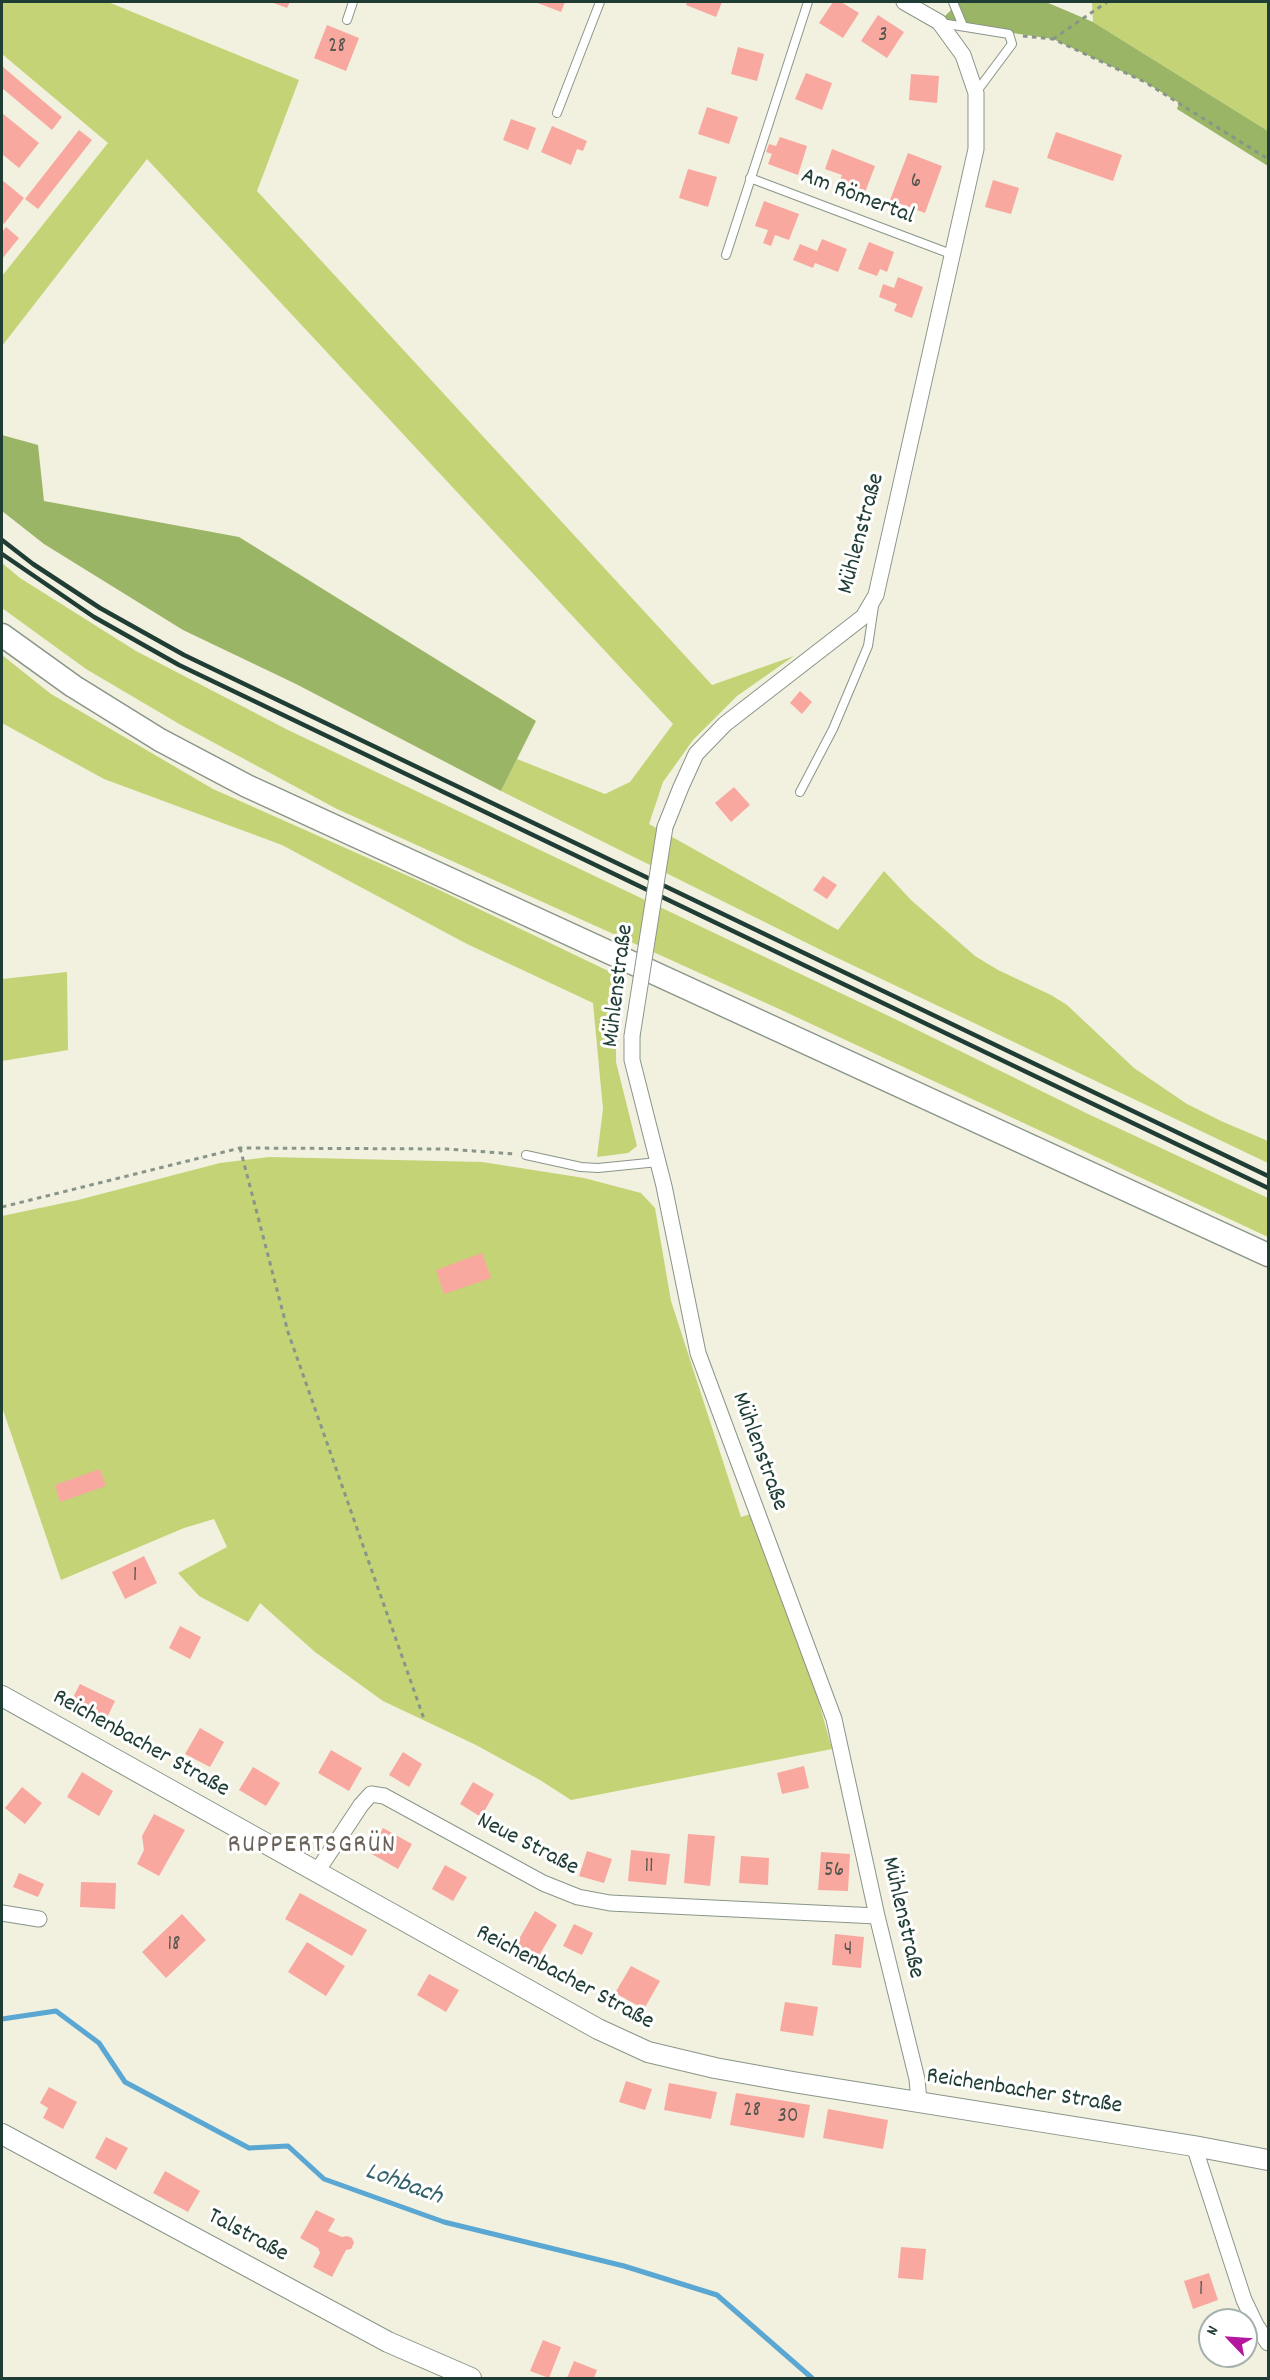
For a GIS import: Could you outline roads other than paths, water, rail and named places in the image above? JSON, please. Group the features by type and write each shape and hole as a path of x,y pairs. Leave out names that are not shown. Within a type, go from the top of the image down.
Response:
{"main road":[{"path":"2,635 73,686 160,740 247,786 1269,1255"}],"street":[{"name":"Mühlenstraße","path":"904,2 939,22 963,55 976,93 976,149 876,595 863,616 724,724 696,754 666,827 632,1036 632,1060 658,1162 698,1353 834,1719 877,1916 917,2079 919,2102"},
{"name":"Reichenbacher Straße","path":"2,1696 316,1873 587,2023 639,2049 665,2058 715,2068 1269,2160"},
{"name":"Neue Straße","path":"316,1873 361,1805 371,1794 384,1796 543,1883 578,1897 610,1903 877,1916"},
{"path":"2,1913 39,1919"},
{"name":"Talstraße","path":"2,2134 388,2342 471,2379"},
{"path":"1194,2146 1244,2300 1256,2325 1269,2343"}],"lane":[{"path":"346,20 353,2"},
{"path":"557,113 600,2"},
{"path":"726,255 808,2"},
{"path":"953,2 963,26"},
{"path":"939,22 1009,34 1012,44 988,73 976,93"},
{"name":"Am Römertal","path":"750,178 951,254"},
{"path":"800,792 832,729 868,646 876,595"},
{"path":"526,1155 590,1167 658,1162"}],"waterway":[{"name":"Lohbach","path":"2,2019 56,2011 99,2043 125,2082 249,2148 288,2146 324,2179 444,2222 624,2266 717,2295 812,2378"}],"railway":[{"path":"2,540 33,564 100,608 184,655 1268,1176"},
{"path":"2,554 94,617 179,665 1268,1188"}],"district":[{"name":"RUPPERTSGRÜN","path":"312,1847"}]}
